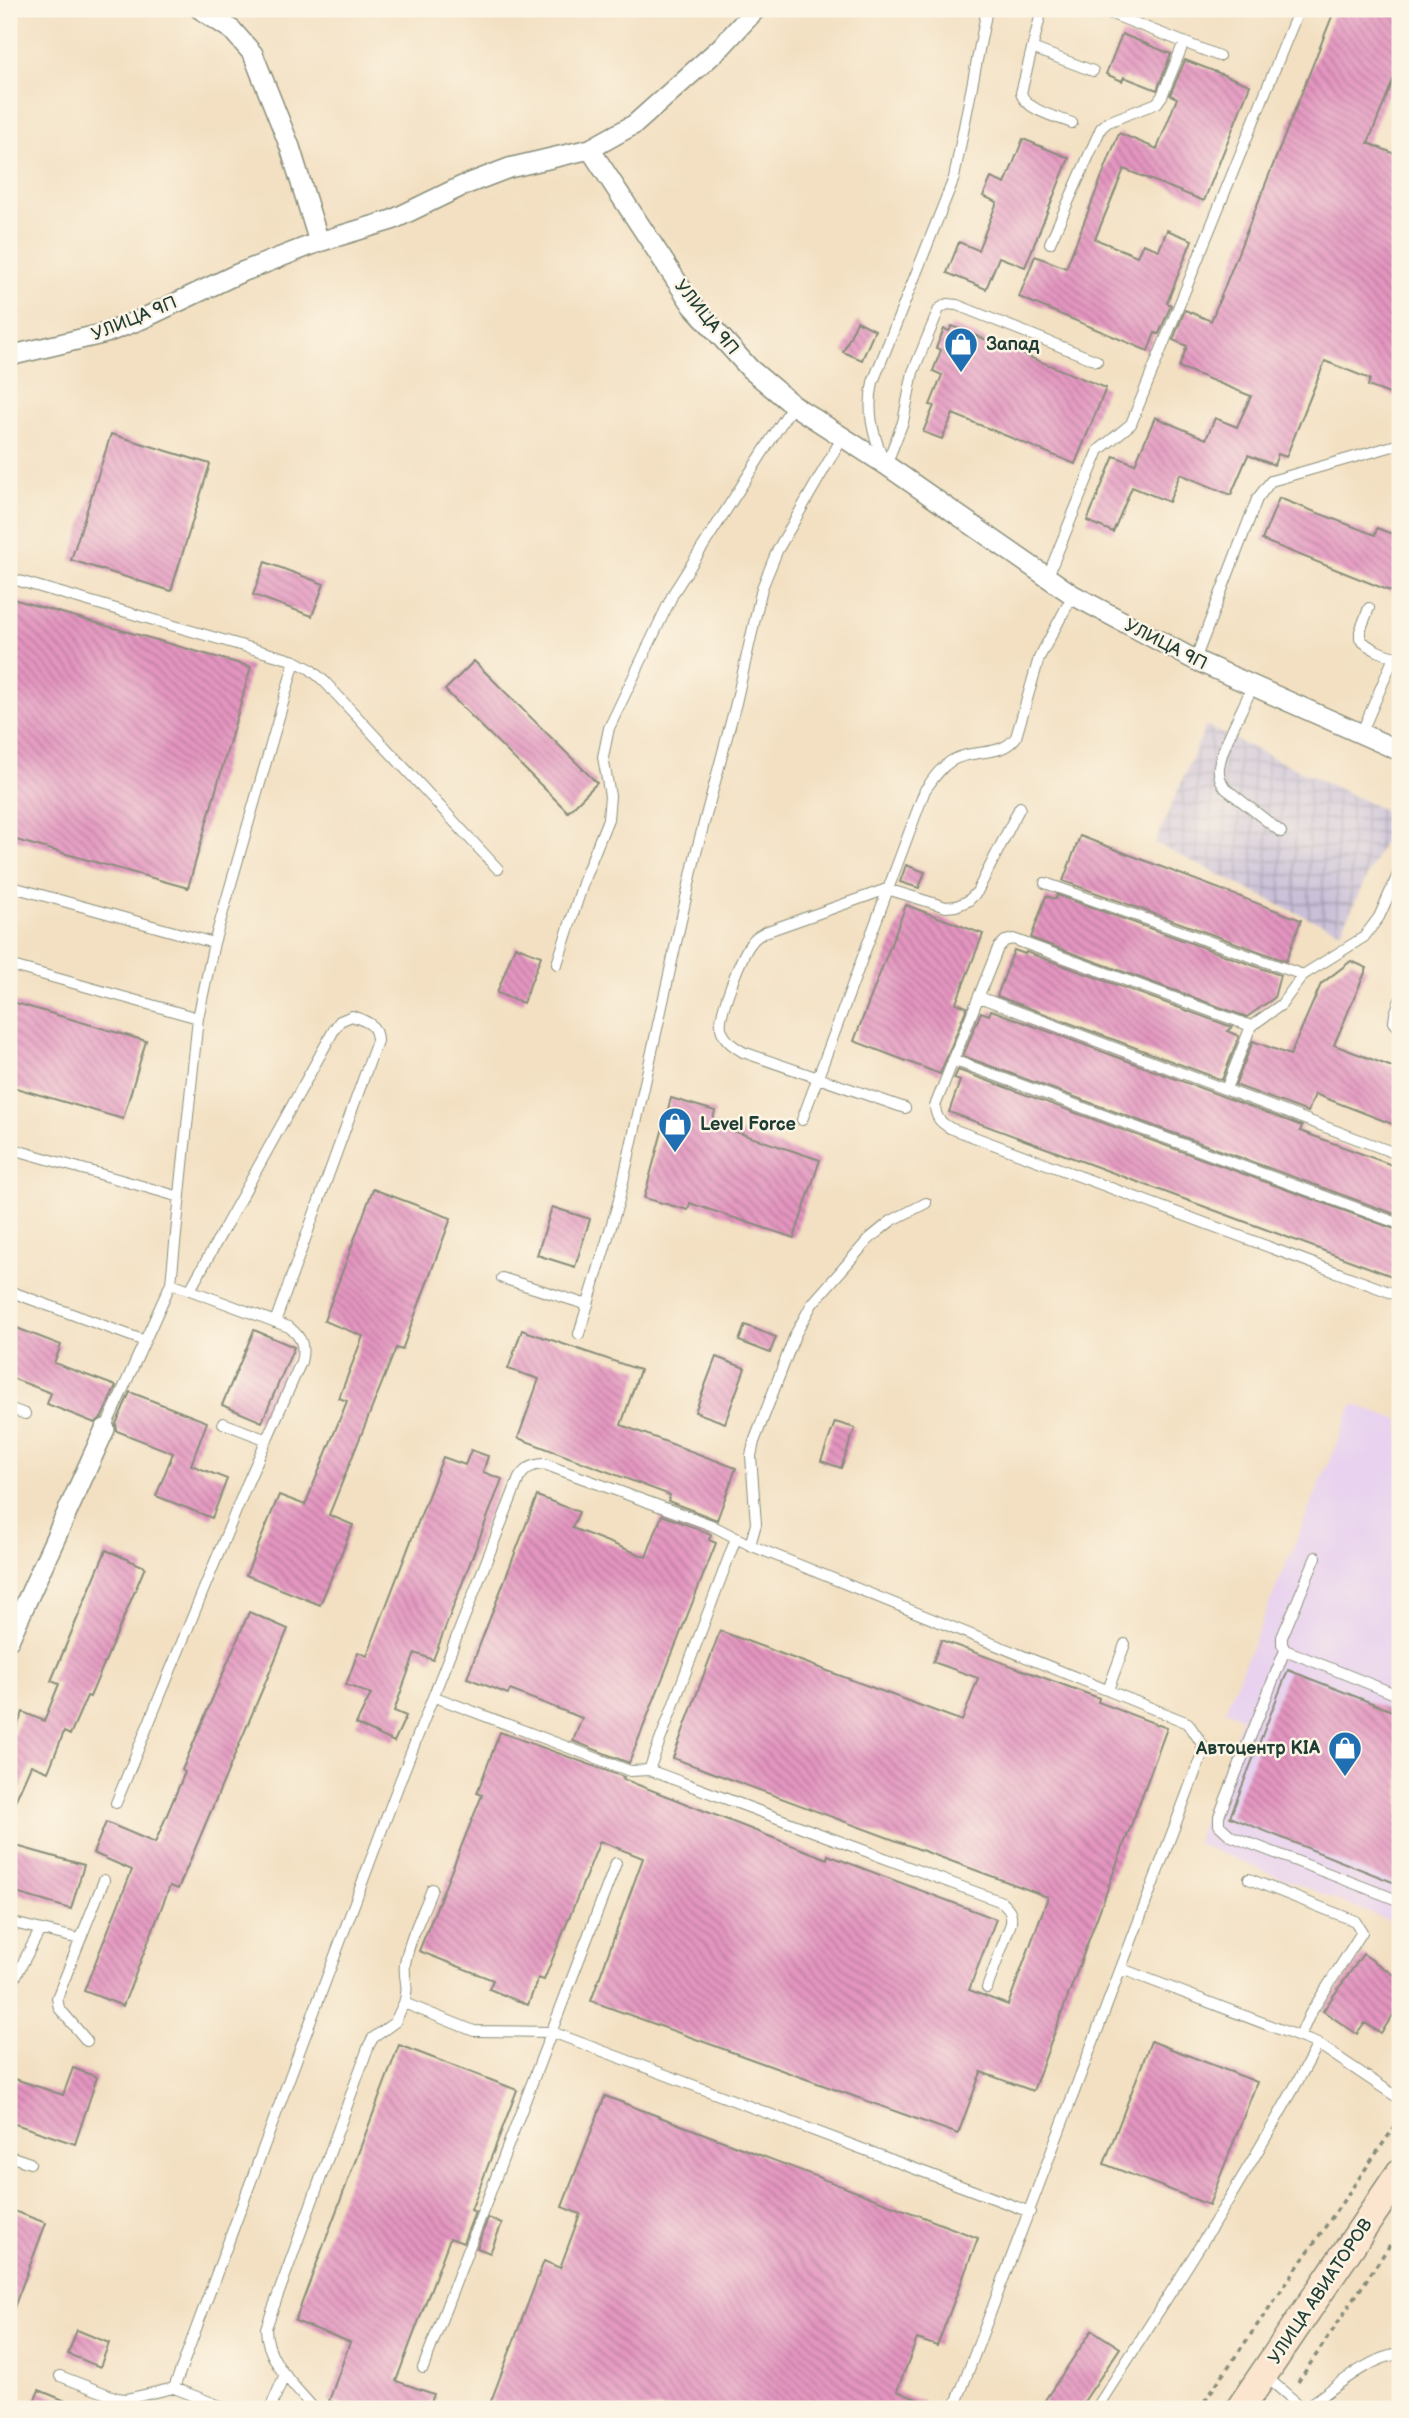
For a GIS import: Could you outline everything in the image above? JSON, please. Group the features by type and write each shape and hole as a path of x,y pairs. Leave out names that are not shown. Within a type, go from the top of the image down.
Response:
{"main road":[{"name":"УЛИЦА АВИАТОРОВ","path":"1240,2409 1400,2173"}],"street":[{"path":"203,9 232,30 253,54 290,147 319,242"},
{"path":"590,149 635,124 721,47 756,9"},
{"name":"УЛИЦА 9П","path":"9,356 106,333 237,274 319,242 392,220 462,186 509,168 590,149 693,306 750,369 793,405 886,465 1073,595 1195,660 1400,751"},
{"path":"9,1640 105,1429"}],"lane":[{"path":"886,465 874,438 869,400 873,382 954,178 987,9"},
{"path":"1042,9 1021,93 1029,105 1072,123"},
{"path":"1099,9 1219,56"},
{"path":"1047,578 1099,450 1131,424 1298,9"},
{"path":"1050,243 1101,128 1108,122 1157,103 1184,42"},
{"path":"1032,48 1093,71"},
{"path":"886,465 903,422 913,372 939,309 947,304 957,305 1097,361"},
{"path":"557,964 586,874 608,819 610,796 603,757 609,727 674,593 793,405"},
{"path":"579,1334 619,1200 695,853 736,704 762,588 783,540 842,438"},
{"path":"1195,660 1257,499 1264,488 1271,481 1400,444"},
{"path":"9,579 295,661 310,669 498,869"},
{"path":"802,1120 925,790 938,772 951,761 967,754 1000,751 1010,746 1016,737 1039,658 1073,595"},
{"path":"1361,734 1397,657 1366,645 1360,639 1360,631 1369,608"},
{"path":"105,1429 172,1283 198,1018 214,943 295,661"},
{"path":"1253,685 1223,754 1219,778 1225,788 1281,832"},
{"path":"905,1108 743,1052 724,1037 720,1025 741,959 753,939 765,932 887,889 946,907 968,901 977,892 1020,807"},
{"path":"1226,1089 1251,1026 1282,1005 1303,975 1364,937 1379,917 1400,870"},
{"path":"1045,883 1303,975"},
{"path":"9,886 214,943"},
{"path":"1251,1026 1013,939 1005,941 998,948 953,1060 935,1106 936,1115 940,1122 950,1128 1400,1296"},
{"path":"9,965 198,1018"},
{"path":"979,997 1400,1155"},
{"path":"1400,1000 1394,1022 1400,1029"},
{"path":"190,1290 335,1028 340,1021 352,1016 373,1026 377,1041 275,1322"},
{"path":"953,1060 1400,1224"},
{"path":"9,1148 180,1197"},
{"path":"750,1545 756,1524 751,1456 754,1442 795,1335 812,1304 869,1238 891,1221 926,1203"},
{"path":"502,1278 588,1305"},
{"path":"116,1803 305,1348 300,1336 289,1327 172,1283"},
{"path":"9,1291 145,1341"},
{"path":"9,1408 25,1414"},
{"path":"223,1423 267,1440"},
{"path":"174,2388 395,1794 519,1478 525,1469 544,1464 698,1520 750,1545 1188,1723 1202,1744 1202,1754 1122,1969 954,2409"},
{"path":"649,1770 736,1538"},
{"path":"1316,1557 1282,1637 1285,1650 1400,1696"},
{"path":"1108,1690 1125,1644"},
{"path":"1285,1650 1219,1816 1219,1825 1231,1836 1400,1901"},
{"path":"435,1697 630,1770 649,1770 1002,1902 1012,1914 1011,1923 987,1988"},
{"path":"423,2368 616,1863"},
{"path":"1250,1879 1355,1921 1362,1932 1310,2014 1300,2036"},
{"path":"87,2041 59,2008 57,1998 104,1880"},
{"path":"314,2409 271,2356 266,2343 266,2328 369,2045 373,2038 395,2022 404,2003 408,1986 405,1975 407,1956 432,1889"},
{"path":"9,1922 80,1939"},
{"path":"9,1989 40,1930"},
{"path":"1122,1969 1318,2044 1400,2098"},
{"path":"404,2003 474,2031 552,2032 1030,2212"},
{"path":"1096,2409 1217,2220 1318,2044"},
{"path":"9,2156 30,2163"},
{"path":"1264,2375 1304,2409 1366,2366 1382,2358 1400,2354"},
{"path":"270,2409 285,2374"},
{"path":"60,2376 117,2398 126,2399 174,2388 228,2409"}],"path":[{"path":"1199,2409 1400,2119"},
{"path":"1289,2395 1400,2230"}],"shaded area":[{"path":"1206,726 1396,816 1341,931 1288,909 1155,843"},
{"path":"1353,1404 1400,1420 1400,1925 1195,1843 1242,1718 1225,1710"}],"building":[{"path":"1335,9 1400,9 1400,81 1394,78 1368,143 1400,156 1400,398 1368,386 1370,379 1325,361 1286,457 1278,454 1274,465 1248,455 1231,495 1180,474 1169,502 1132,487 1113,532 1087,521 1114,456 1135,464 1155,417 1206,439 1215,418 1237,427 1251,396 1179,367 1187,346 1173,340 1185,310 1211,321"},
{"path":"1122,34 1171,54 1157,90 1124,77 1122,81 1106,74"},
{"path":"1185,60 1250,85 1204,201 1124,169 1095,239 1137,256 1143,244 1159,250 1167,230 1192,240 1167,303 1171,305 1159,334 1155,333 1148,351 1019,297 1035,256 1066,268 1119,133 1157,149 1177,98 1170,95"},
{"path":"1023,139 1069,158 1025,267 999,257 986,289 947,273 959,242 978,250 997,202 983,196 991,178 1005,184"},
{"path":"857,321 875,330 862,360 843,352"},
{"path":"952,326 1106,388 1075,464 953,414 942,439 923,432 934,406 930,405 942,375 933,371 941,350 936,348 944,329 949,331"},
{"path":"111,434 210,464 171,591 71,560"},
{"path":"1279,498 1375,535 1377,528 1400,537 1400,595 1262,540"},
{"path":"265,562 324,584 312,616 253,595"},
{"path":"9,598 251,667 188,888 9,838"},
{"path":"474,661 597,783 568,812 445,690"},
{"path":"1080,836 1301,920 1286,961 1063,881"},
{"path":"906,865 925,872 919,888 900,882"},
{"path":"1057,895 1280,975 1274,998 1247,1017 1031,938 1046,896 1056,899"},
{"path":"906,905 983,934 956,1003 967,1007 940,1074 854,1041"},
{"path":"515,946 541,956 523,1003 497,993"},
{"path":"1014,950 1025,954 1026,952 1232,1027 1227,1031 1239,1036 1222,1080 997,996"},
{"path":"1351,961 1367,968 1334,1045 1400,1070 1400,1127 1315,1094 1308,1112 1235,1085 1253,1041 1290,1055 1321,984"},
{"path":"9,1001 146,1041 123,1119 9,1086"},
{"path":"991,1010 1302,1126 1300,1131 1400,1168 1400,1216 963,1056 981,1012 989,1015"},
{"path":"958,1070 1400,1231 1400,1279 949,1112 960,1081 954,1079"},
{"path":"671,1098 715,1111 712,1124 820,1160 794,1238 690,1203 688,1210 644,1198"},
{"path":"373,1189 451,1218 402,1350 396,1348 329,1515 353,1525 320,1605 246,1575 279,1495 305,1505 347,1401 339,1398 363,1336 324,1321"},
{"path":"552,1207 590,1219 575,1267 537,1255"},
{"path":"9,1325 61,1345 54,1363 116,1386 102,1417 95,1423 47,1404 51,1393 9,1377"},
{"path":"745,1325 776,1337 770,1353 739,1341"},
{"path":"254,1330 294,1347 262,1422 222,1405"},
{"path":"522,1330 640,1370 621,1425 736,1468 717,1520 668,1501 670,1495 518,1438 539,1379 508,1369"},
{"path":"716,1357 745,1368 725,1423 695,1412"},
{"path":"130,1392 207,1422 191,1465 227,1479 212,1518 156,1496 173,1453 117,1431 116,1424"},
{"path":"835,1422 855,1428 841,1468 821,1461"},
{"path":"471,1450 488,1456 483,1472 502,1479 433,1660 415,1653 394,1711 406,1716 394,1742 356,1724 371,1694 346,1685 358,1652 367,1656 443,1457 465,1465"},
{"path":"537,1496 579,1512 572,1528 646,1557 662,1515 711,1534 709,1540 716,1543 629,1763 573,1741 582,1718 510,1690 508,1694 467,1678"},
{"path":"106,1550 145,1567 90,1697 87,1696 70,1735 64,1732 48,1772 31,1765 9,1815 9,1745 23,1712 44,1721 59,1684 51,1681"},
{"path":"249,1612 288,1629 178,1889 170,1886 123,2006 84,1991 132,1870 93,1853 106,1822 155,1843 185,1772 182,1770"},
{"path":"720,1631 962,1721 978,1678 933,1662 941,1640 1099,1698 1098,1702 1167,1728 1033,2091 981,2072 958,2134 591,2001 643,1858 600,1841 544,1980 538,1978 528,2005 489,1989 493,1980 419,1951 482,1795 477,1793 500,1732 624,1777 623,1779 827,1859 828,1855 996,1919 969,1990 1008,2005 1048,1897 673,1758"},
{"path":"1288,1670 1400,1714 1400,1885 1230,1817"},
{"path":"9,1844 84,1865 71,1909 9,1891"},
{"path":"1363,1954 1400,1979 1400,2005 1381,2033 1365,2023 1357,2034 1323,2011"},
{"path":"1151,2041 1257,2082 1209,2205 1104,2164"},
{"path":"399,2045 517,2090 471,2210 475,2212 463,2243 450,2238 396,2381 434,2394 428,2409 351,2409 329,2401 350,2342 295,2321"},
{"path":"73,2068 97,2077 75,2144 9,2122 9,2077 63,2095"},
{"path":"605,2096 978,2238 937,2346 917,2339 897,2391 941,2409 488,2409 544,2261 560,2268 580,2214 562,2207"},
{"path":"9,2209 46,2223 10,2318 9,2317"},
{"path":"488,2218 502,2223 490,2253 477,2248"},
{"path":"77,2330 109,2343 100,2367 68,2354"},
{"path":"1092,2330 1120,2348 1079,2409 1039,2409"},
{"path":"39,2390 85,2409 31,2409"}],"place":[{"name":"Запад","path":"961,374"},
{"name":"Level Force","path":"675,1154"},
{"name":"Автоцентр KIA","path":"1345,1778"}]}
